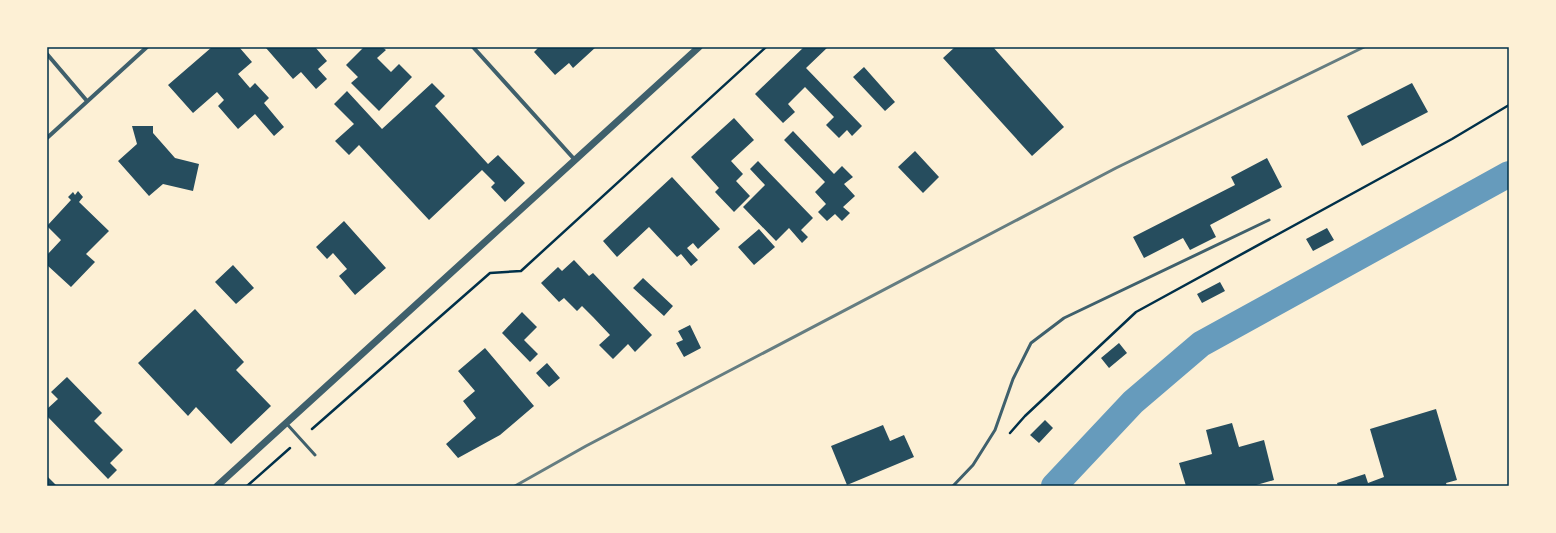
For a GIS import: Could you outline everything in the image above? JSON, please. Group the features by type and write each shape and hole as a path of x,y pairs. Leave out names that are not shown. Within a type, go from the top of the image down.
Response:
{"street":[{"path":"47,138 147,47"},
{"path":"473,47 575,160"},
{"path":"217,486 699,47"},
{"path":"47,54 87,101"}],"lane":[{"path":"953,486 973,465 995,430 1013,379 1031,343 1064,318 1269,220"},
{"path":"286,423 315,455"}],"path":[{"path":"247,486 490,273 521,271 766,47"},
{"path":"1010,433 1025,416 1136,312 1452,139 1509,105"}],"building":[{"path":"212,47 239,47 252,62 238,74 250,88 255,83 269,98 264,103 284,127 274,136 255,114 238,129 218,106 224,100 217,92 193,113 168,85"},
{"path":"315,47 327,61 318,69 327,79 316,89 301,72 293,79 266,48"},
{"path":"364,47 382,47 386,50 377,58 391,72 399,64 412,77 379,111 351,83 358,77 346,65"},
{"path":"539,47 596,47 573,68 569,63 555,75 534,52"},
{"path":"804,47 828,47 806,68 862,126 852,136 847,130 839,138 826,125 834,117 805,87 788,104 795,112 783,123 755,94"},
{"path":"955,47 993,47 1064,127 1032,156 943,58"},
{"path":"864,67 895,102 885,111 853,77"},
{"path":"432,83 445,96 435,106 488,164 498,155 525,183 505,202 491,187 495,183 482,170 429,220 359,145 349,155 335,141 354,124 334,104 347,91 382,129"},
{"path":"1412,83 1428,112 1362,146 1347,116"},
{"path":"734,118 754,140 731,161 743,174 736,181 750,196 734,212 715,192 719,188 691,157"},
{"path":"132,126 153,126 153,133 175,158 199,164 193,191 163,184 149,196 118,161 137,144"},
{"path":"793,131 834,174 842,166 853,177 844,184 855,196 843,207 850,213 842,221 835,214 827,221 818,212 826,204 815,192 825,182 784,140"},
{"path":"915,151 939,177 923,193 898,167"},
{"path":"1267,158 1282,187 1210,225 1216,237 1190,250 1183,238 1144,258 1133,237 1235,185 1231,177"},
{"path":"758,161 813,218 801,230 808,237 802,243 789,228 776,241 743,207 765,185 750,169"},
{"path":"672,177 720,229 698,249 693,243 687,248 698,260 691,266 681,254 677,257 649,227 617,257 603,241"},
{"path":"78,191 83,197 79,202 109,231 86,254 95,262 71,287 47,265 47,255 61,240 47,226 71,200 68,197 73,192 75,195"},
{"path":"344,221 386,268 355,295 339,276 347,269 333,253 327,259 316,247"},
{"path":"1327,228 1334,240 1313,251 1306,239"},
{"path":"759,229 775,247 754,265 738,247"},
{"path":"574,260 589,276 593,273 652,335 635,352 628,344 613,359 599,345 610,335 593,317 582,306 577,311 564,298 559,302 541,283 558,267 562,271"},
{"path":"233,265 254,288 236,304 215,282"},
{"path":"643,278 673,306 664,316 633,288"},
{"path":"1220,282 1225,291 1202,303 1197,294"},
{"path":"195,309 244,362 236,370 271,406 231,444 196,407 188,416 138,363"},
{"path":"522,312 537,327 524,340 538,354 530,362 502,333"},
{"path":"690,325 701,348 684,357 676,343 683,340 678,331"},
{"path":"1119,343 1127,353 1109,368 1101,358"},
{"path":"485,348 534,406 500,435 458,458 446,444 476,418 463,401 475,391 458,371"},
{"path":"547,363 560,378 549,387 536,373"},
{"path":"67,377 102,413 94,421 123,450 110,463 117,470 108,479 47,416 47,409 58,399 51,392"},
{"path":"1436,409 1457,480 1446,483 1447,486 1338,486 1337,483 1365,474 1368,483 1384,477 1370,429"},
{"path":"1045,420 1053,428 1039,443 1030,435"},
{"path":"1232,423 1239,447 1264,440 1274,480 1253,486 1186,486 1179,463 1212,454 1206,430"},
{"path":"883,425 890,441 904,435 914,457 847,485 831,446"},
{"path":"47,476 57,486 47,486"}],"waterway":[{"path":"1054,486 1133,402 1201,344 1509,174"}],"railway":[{"path":"515,486 586,446 1116,168 1364,47"}]}
